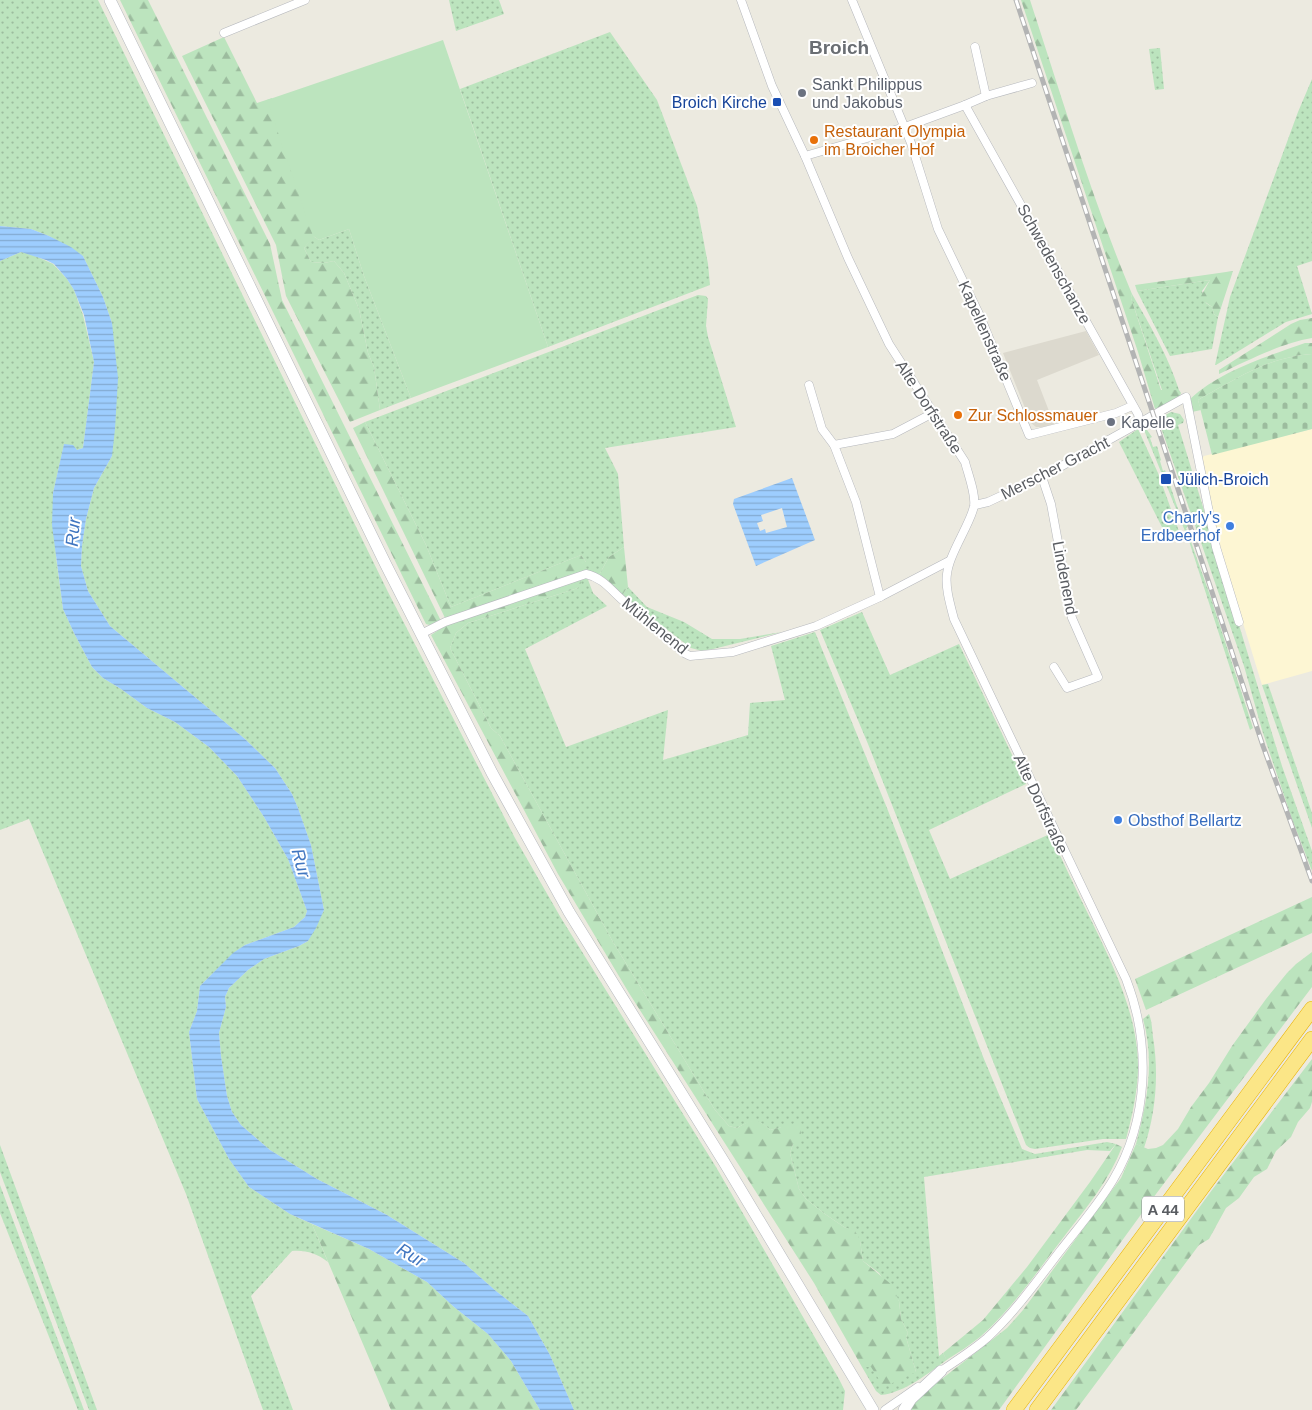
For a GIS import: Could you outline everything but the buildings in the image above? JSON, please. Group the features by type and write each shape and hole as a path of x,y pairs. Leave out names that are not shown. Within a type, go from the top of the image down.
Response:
{"highway":[{"name":"A 44","path":"1014,1410 1312,1009"},
{"name":"A 44","path":"1037,1410 1312,1038"}],"main road":[{"path":"110,0 421,634 492,773 569,912 724,1162 873,1410"},
{"path":"904,1410 911,1399 941,1371"}],"street":[{"path":"224,33 305,0"},
{"name":"Alte Dorfstraße","path":"741,0 772,86 805,156 848,258 889,344 965,462 975,505 949,561 946,576 946,585 954,619 1126,979 1140,1026 1143,1063 1139,1111 1124,1159 1113,1180 1032,1288 1001,1324 985,1339 885,1410"},
{"path":"852,0 905,127"},
{"path":"975,47 986,96"},
{"path":"805,156 905,127 986,96 1032,82"},
{"name":"Schwedenschanze","path":"965,105 1138,414 1140,424"},
{"name":"Kapellenstraße","path":"905,127 938,229 980,316 1029,435 1116,413 1132,406"},
{"path":"809,385 822,429 834,445 856,502 880,597"},
{"name":"Merscher Gracht","path":"975,505 988,502 1042,477 1186,397 1216,547 1238,622"},
{"path":"834,445 894,434 933,413"},
{"name":"Lindenend","path":"1042,477 1051,504 1072,618 1098,677 1067,688 1054,667"},
{"name":"Mühlenend","path":"421,634 445,622 586,574 604,582 624,602 684,653 690,656 734,652 816,626 880,597 949,561"}],"shaded area":[{"path":"1086,331 1099,355 1037,380 1054,424 1036,427 1031,423 1003,353"},
{"path":"1312,429 1312,671 1262,685 1221,551 1202,458"}],"green space":[{"path":"0,0 98,0 388,592 515,838 561,918 716,1167 839,1379 845,1391 843,1410 574,1410 550,1355 528,1316 464,1263 387,1215 317,1179 270,1150 241,1125 232,1112 227,1096 219,1033 226,1007 225,997 229,988 248,970 264,959 308,941 324,910 311,845 292,794 275,768 245,739 110,626 88,591 81,566 86,519 94,488 112,456 112,323 103,297 83,256 49,236 31,229 0,226"},
{"path":"120,0 148,0 270,244 282,300 441,621 433,626 426,624 423,618"},
{"path":"449,0 499,0 504,14 456,31"},
{"path":"1021,0 1030,0 1091,185 1132,294 1131,298 1161,390 1179,390 1181,393 1179,398 1155,409 1138,352"},
{"path":"610,32 657,100 697,206 710,285 548,347 460,89"},
{"path":"224,37 257,103 272,98 316,234 304,248 311,262 324,263 334,261 344,273 359,309 368,353 374,367 380,410 350,422 286,296 276,245 182,56"},
{"path":"443,40 548,347 411,398 364,276 349,229 319,240 313,236 267,100"},
{"path":"1160,48 1164,89 1155,90 1149,49"},
{"path":"1312,79 1312,261 1297,266 1312,314 1286,322 1215,365 1230,297"},
{"path":"349,229 364,276 411,398 380,410 374,367 368,353 359,309 344,273 334,261 324,263 311,262 304,248 313,236 319,240"},
{"path":"21,252 31,254 53,264 67,279 74,290 83,315 94,362 83,448 77,450 64,445 53,493 56,557 63,609 92,667 103,678 147,708 175,722 209,747 237,776 264,817 288,859 307,911 305,917 294,927 245,945 200,986 197,1011 189,1032 197,1099 229,1159 249,1187 290,1214 312,1224 328,1262 311,1253 292,1251 251,1296 293,1410 263,1410 186,1194 29,819 0,830 0,261"},
{"path":"1233,271 1218,317 1214,314 1212,307 1200,298 1210,280 1137,291 1135,285"},
{"path":"1210,280 1202,291 1206,303 1212,307 1214,314 1218,317 1212,349 1170,356 1137,291"},
{"path":"1132,294 1164,353 1179,390 1162,390 1131,298"},
{"path":"698,295 706,296 708,299 706,326 708,337 736,427 605,448 618,474 624,547 609,557 599,575 586,571 586,562 581,555 451,607 426,545 365,422"},
{"path":"1312,318 1312,338 1277,348 1219,374 1219,370 1291,324"},
{"path":"1305,343 1312,343 1312,354 1281,360 1253,370 1198,400 1201,410 1192,412 1190,399 1216,380 1244,365"},
{"path":"1312,354 1312,429 1212,455 1198,400 1267,364 1296,356"},
{"path":"1171,412 1180,414 1184,420 1183,423 1178,425 1282,766 1312,851 1312,871 1292,819 1262,730 1244,666 1158,419"},
{"path":"365,422 426,545 451,607 581,555 586,562 586,571 446,620 353,428"},
{"path":"1145,427 1152,437 1150,438 1153,447 1157,446 1163,471 1165,470 1183,524 1187,523 1188,526 1186,528 1253,728 1250,730 1189,541 1144,430"},
{"path":"1138,429 1158,473 1181,537 1169,541 1119,442"},
{"path":"624,547 628,587 622,595 606,579 599,575 609,557"},
{"path":"587,577 593,593 607,606 525,649 566,747 668,710 663,760 748,735 750,703 785,700 771,646 815,632 887,808 984,1059 1022,1149 1035,1154 1107,1142 1116,1144 1110,1151 1087,1150 924,1177 939,1356 943,1353 946,1359 948,1359 899,1390 881,1395 876,1391 862,1367 871,1366 916,1372 906,1337 908,1333 901,1319 899,1301 879,1273 863,1261 860,1241 855,1232 825,1214 806,1199 799,1189 790,1153 793,1144 782,1127 770,1130 758,1122 746,1123 737,1128 729,1126 715,1110 613,942 500,736 491,728 450,648 456,633 468,623 578,588 580,579"},
{"path":"580,579 581,583 578,588 468,623 456,633 450,648 491,728 500,736 613,942 715,1110 729,1126 737,1128 751,1121 758,1121 770,1130 796,1123 801,1126 801,1138 793,1144 790,1153 799,1189 806,1199 825,1214 844,1227 855,1231 860,1240 863,1261 892,1285 899,1301 901,1319 908,1333 906,1337 916,1372 884,1387 871,1367 862,1367 814,1283 629,993 558,874 431,635 448,624"},
{"path":"628,587 647,607 684,622 712,639 740,639 782,632 702,651 691,648 622,595"},
{"path":"862,612 890,675 959,644 1026,784 929,830 950,879 1050,834 1109,959 1130,1013 1137,1051 1138,1071 1134,1105 1126,1139 1103,1139 1035,1149 1026,1145 868,744 820,630"},
{"path":"1268,684 1312,813 1312,828 1262,685"},
{"path":"1312,897 1312,933 1146,1010 1135,979"},
{"path":"1312,952 1312,987 1153,1198 999,1410 909,1410 920,1396 1007,1328 1023,1310 1121,1178 1136,1144 1148,1149 1156,1148 1163,1145 1178,1129 1232,1046 1266,999 1287,973"},
{"path":"1149,1014 1155,1051 1156,1079 1154,1107 1144,1148 1136,1144 1148,1082 1149,1050 1143,1019"},
{"path":"1312,1059 1312,1102 1310,1108 1298,1122 1291,1137 1276,1151 1267,1169 1254,1177 1239,1198 1226,1208 1209,1239 1199,1245 1076,1410 1051,1410 1212,1190"},
{"path":"1116,1144 1122,1147 1105,1181 1025,1288 1004,1314 980,1337 946,1359 943,1353 983,1320 1027,1267"},
{"path":"0,1145 97,1410 89,1410 0,1172"},
{"path":"0,1185 84,1410 78,1410 0,1213"},
{"path":"312,1224 369,1249 427,1282 454,1307 488,1334 511,1361 540,1410 391,1410"}],"water":[{"name":"Rur","path":"0,226 31,229 71,247 83,256 103,297 112,323 118,378 115,429 112,456 94,488 86,519 81,566 88,591 110,626 245,739 275,768 292,794 311,845 324,910 316,928 308,941 264,959 248,970 229,988 225,997 226,1007 219,1033 227,1096 232,1112 241,1125 270,1150 317,1179 387,1215 464,1263 528,1316 550,1355 574,1410 540,1410 511,1361 488,1334 454,1307 427,1282 369,1249 290,1214 249,1187 229,1159 197,1099 189,1032 197,1011 200,986 233,953 245,945 294,927 305,917 307,911 288,859 264,817 237,776 209,747 175,722 147,708 103,678 92,667 63,609 52,525 53,493 64,444 73,445 77,450 83,448 94,362 84,315 74,290 67,279 54,264 21,252 0,261"},
{"path":"792,478 815,540 756,566 733,504 734,499","holes":["782,508 787,527 766,533 765,529 760,531 757,523 763,521 761,515"]}],"railway":[{"path":"1016,0 1263,746 1312,881"}],"place":[{"name":"Sankt Philippus und Jakobus","path":"802,93"},
{"name":"Broich Kirche","path":"777,102"},
{"name":"Restaurant Olympia im Broicher Hof","path":"814,140"},
{"name":"Zur Schlossmauer","path":"958,415"},
{"name":"Kapelle","path":"1111,422"},
{"name":"Jülich-Broich","path":"1166,479"},
{"name":"Charly's Erdbeerhof","path":"1230,526"},
{"name":"Obsthof Bellartz","path":"1118,820"}],"district":[{"name":"Broich","path":"839,47"}]}
